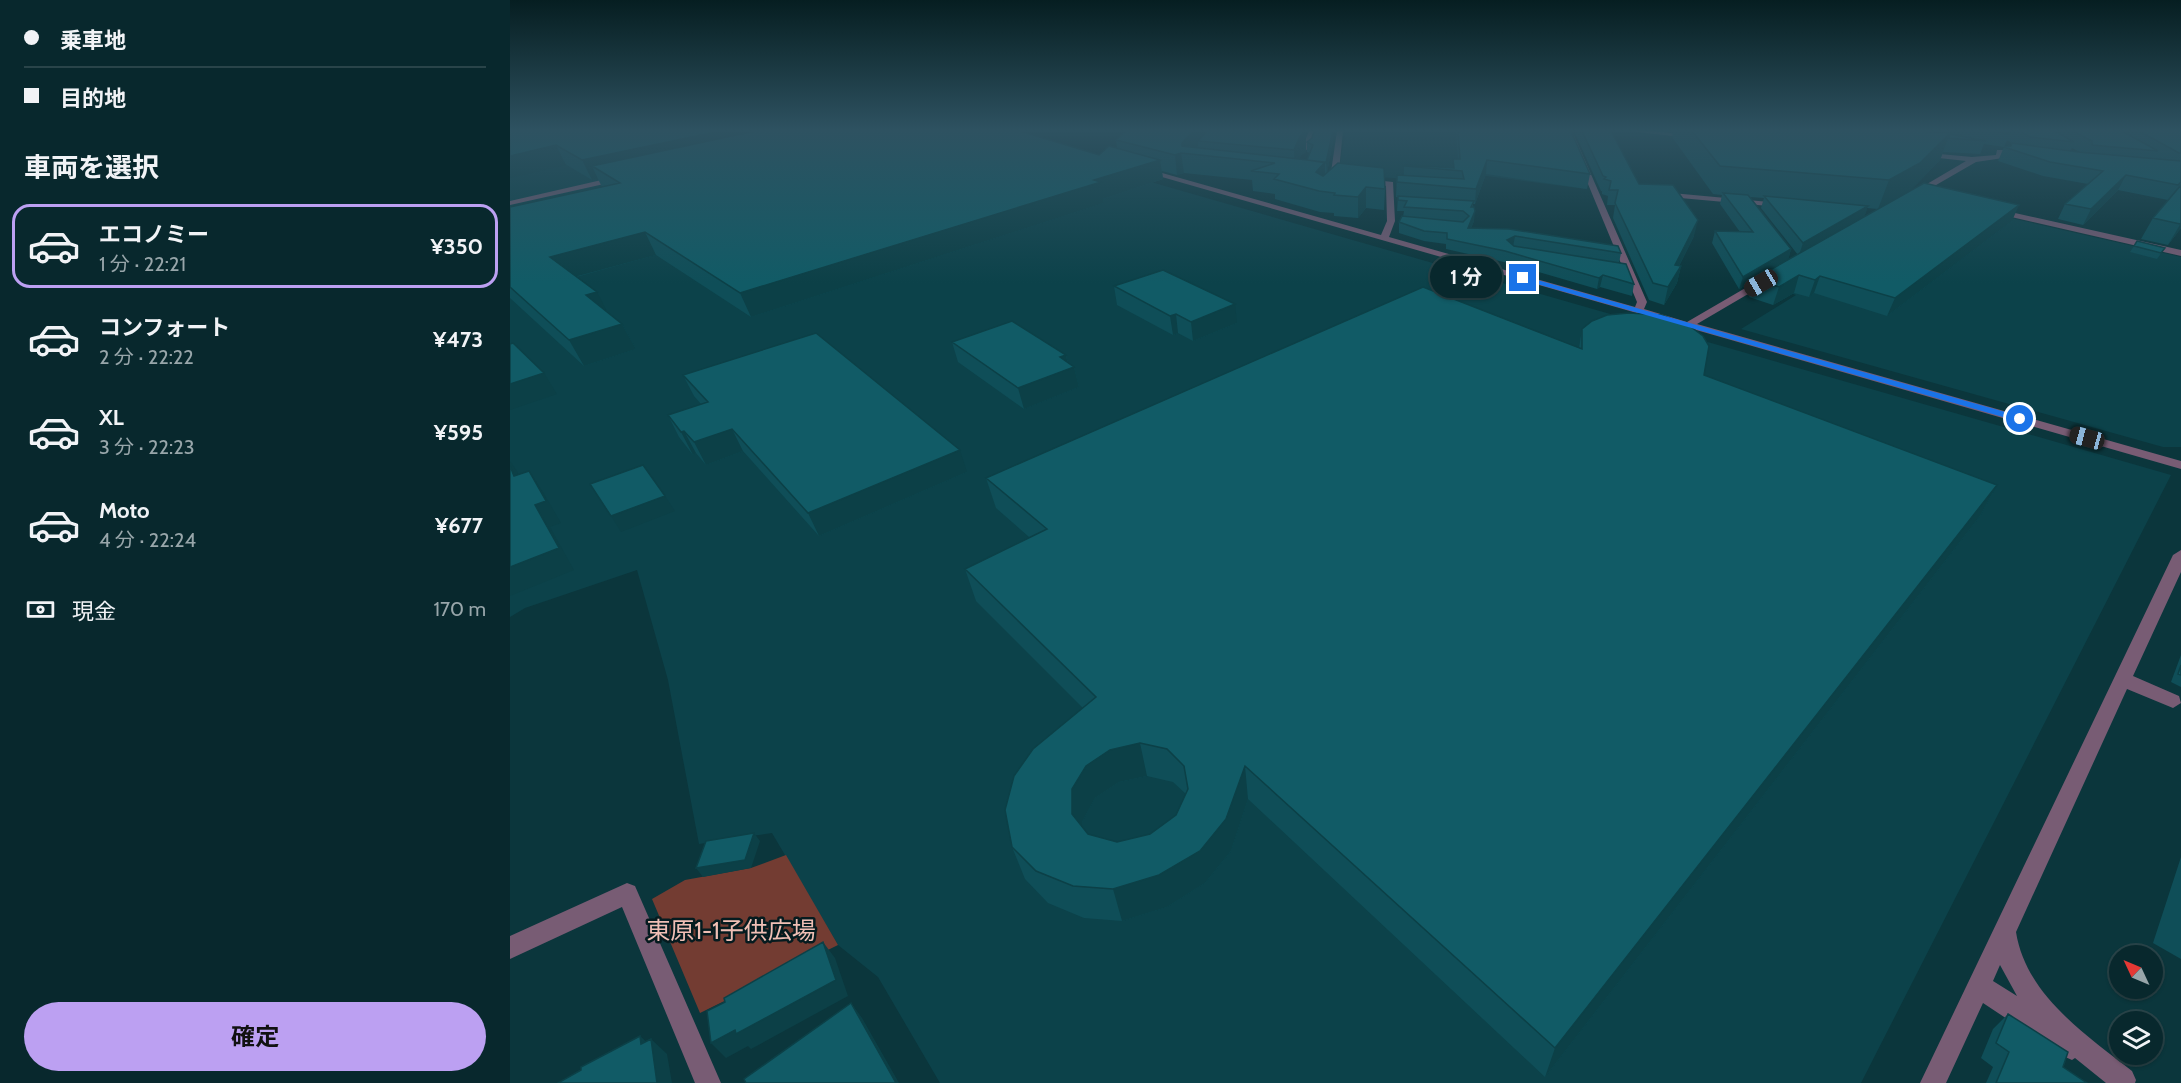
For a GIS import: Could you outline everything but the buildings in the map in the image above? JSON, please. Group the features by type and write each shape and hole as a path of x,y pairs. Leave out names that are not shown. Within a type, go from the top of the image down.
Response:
{"street":[{"path":"510,203 573,192 610,182"},
{"path":"1194,182 1384,238 2181,465"},
{"path":"1323,192 1331,182"},
{"path":"1368,182 1402,185"},
{"path":"1591,182 1642,302 1638,310"},
{"path":"1907,198 1936,182"},
{"path":"561,184 573,192"},
{"path":"1384,238 1391,221 1390,184"},
{"path":"1916,193 1927,196"},
{"path":"1654,194 1796,207"},
{"path":"1390,201 1402,202"},
{"path":"1749,202 1756,211"},
{"path":"1983,208 2181,253"},
{"path":"1391,221 1402,222"},
{"path":"1618,269 1629,271"},
{"path":"1689,325 1777,274"},
{"path":"1933,1083 2122,679 2175,584 2181,555"},
{"path":"2122,679 2173,701"},
{"path":"510,948 627,893 708,1083"},
{"path":"2004,931 2004,944 2011,962 2031,996 2089,1053 2125,1082"},
{"path":"1979,986 2125,1082"}],"shaded area":[{"path":"510,182 1149,182 2171,475 1861,1083 940,1083 878,977 838,945 772,833 699,844 668,680 637,570 525,608 510,617"},
{"path":"1529,182 1583,182 1586,189"},
{"path":"1919,197 2181,257 2181,447 2163,447 1741,329 1796,295 1768,285"}],"green space":[{"name":"東原1-1子供広場","path":"786,855 838,945 700,1013 652,899 685,880 751,868"}],"route":[{"path":"1523,278 2020,419"}]}
